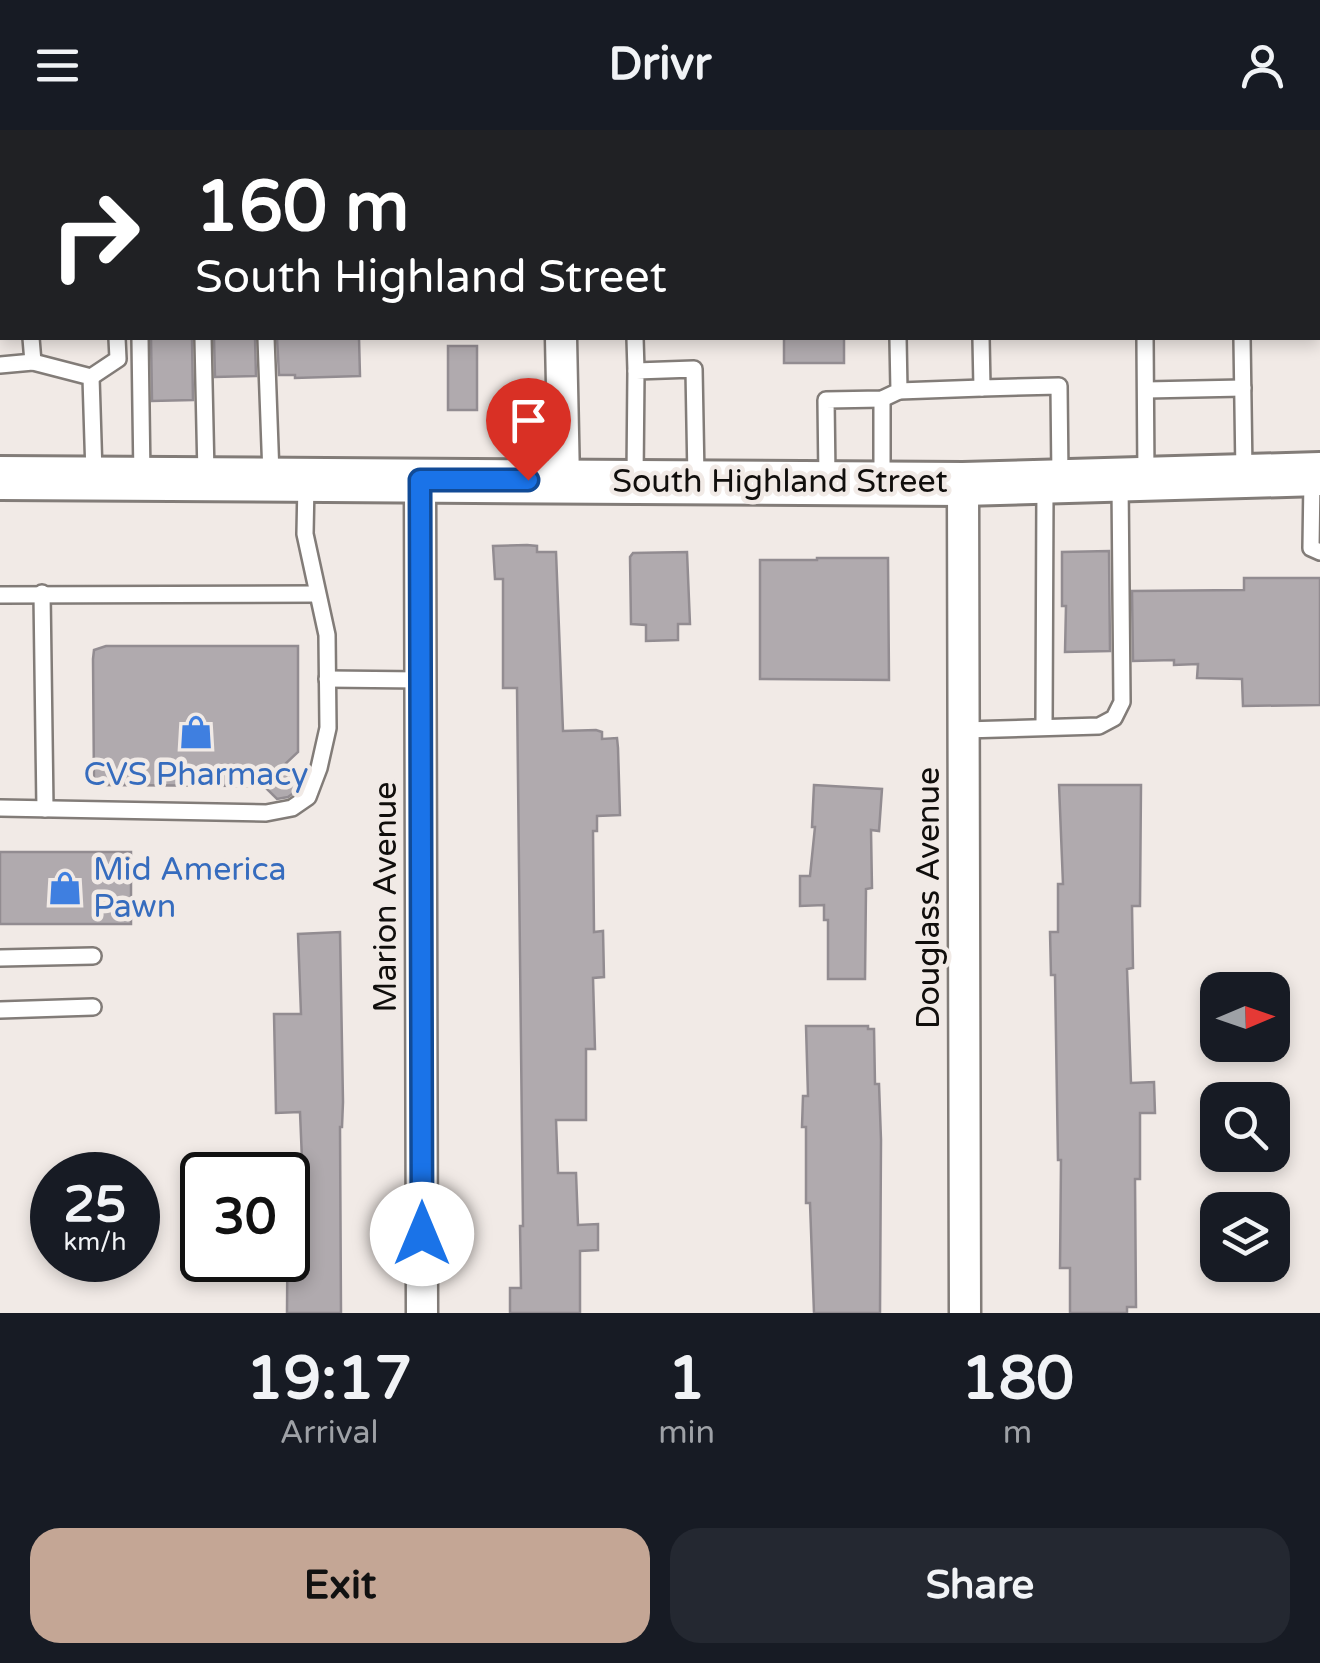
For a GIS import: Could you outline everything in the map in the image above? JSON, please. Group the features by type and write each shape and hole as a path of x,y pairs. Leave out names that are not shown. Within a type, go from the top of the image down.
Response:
{"main road":[{"name":"South Highland Street","path":"0,478 963,484 1316,474"}],"street":[{"path":"561,340 564,481"},
{"name":"Marion Avenue","path":"420,480 422,1313"},
{"name":"Douglass Avenue","path":"963,484 965,1313"}],"lane":[{"path":"30,340 32,362"},
{"path":"0,365 32,362 91,377 118,359 117,340"},
{"path":"140,340 142,478"},
{"path":"203,340 206,479"},
{"path":"0,808 266,813 292,808 308,797 328,728 327,635 289,479 266,340"},
{"path":"635,481 636,340"},
{"path":"898,340 899,391"},
{"path":"980,340 982,388"},
{"path":"964,730 1098,726 1114,718 1122,702 1133,480 1146,390 1145,340"},
{"path":"1242,340 1244,476"},
{"path":"636,372 694,370 696,482"},
{"path":"91,377 94,478"},
{"path":"828,483 826,400 882,399 899,391 1059,386 1044,727"},
{"path":"1146,390 1243,388"},
{"path":"882,399 882,483"},
{"path":"1316,474 1311,548 1320,552"},
{"path":"42,593 45,809"},
{"path":"0,594 317,594"},
{"path":"327,680 420,680"},
{"path":"0,958 92,956"},
{"path":"0,1010 93,1007"}],"building":[{"path":"151,340 192,340 193,400 152,401"},
{"path":"214,340 255,340 256,376 215,377"},
{"path":"277,340 359,340 360,376 279,375"},
{"path":"784,340 844,340 844,363 784,363"},
{"path":"448,346 477,346 477,410 448,410"},
{"path":"493,546 537,546 537,552 556,552 563,731 596,730 602,732 602,739 617,738 618,748 620,815 597,816 597,831 593,831 594,932 603,931 604,977 593,978 595,1049 586,1049 586,1120 556,1120 558,1173 576,1173 578,1225 598,1224 598,1250 580,1251 580,1313 510,1313 510,1288 521,1288 523,1226 517,688 503,688 503,579 495,579"},
{"path":"1109,551 1110,651 1065,652 1062,552"},
{"path":"687,552 690,624 678,624 678,640 646,641 646,625 631,624 630,557 633,553"},
{"path":"888,558 889,680 760,679 760,560"},
{"path":"1244,578 1320,578 1320,705 1243,706 1242,679 1197,678 1198,664 1174,665 1174,660 1133,661 1132,591 1244,590"},
{"name":"CVS Pharmacy","path":"106,646 298,646 298,752 282,767 300,785 299,789 277,799 264,786 94,785 93,659 94,650"},
{"path":"814,785 882,789 879,831 871,830 872,888 866,889 865,979 828,979 828,920 824,920 824,905 800,906 800,876 810,876"},
{"path":"1059,785 1141,785 1140,906 1132,906 1133,968 1127,969 1131,1083 1154,1082 1155,1113 1140,1113 1140,1179 1135,1179 1136,1307 1127,1307 1127,1313 1070,1313 1070,1268 1060,1268 1061,1160 1050,932 1058,932 1058,884 1063,884"},
{"name":"Mid America Pawn","path":"0,852 131,852 131,924 0,924"},
{"path":"340,932 341,1313 287,1313 287,1282 310,1282 310,1152 302,1152 300,1112 276,1113 274,1014 301,1014 298,934"},
{"path":"806,1026 874,1029 881,1140 880,1313 814,1313 810,1203 806,1203 806,1127 802,1127 803,1096 808,1096"}],"place":[{"name":"CVS Pharmacy","path":"196,732"},
{"name":"Mid America Pawn","path":"65,888"}],"route":[{"path":"422,1234 420,480 528,480"}]}
